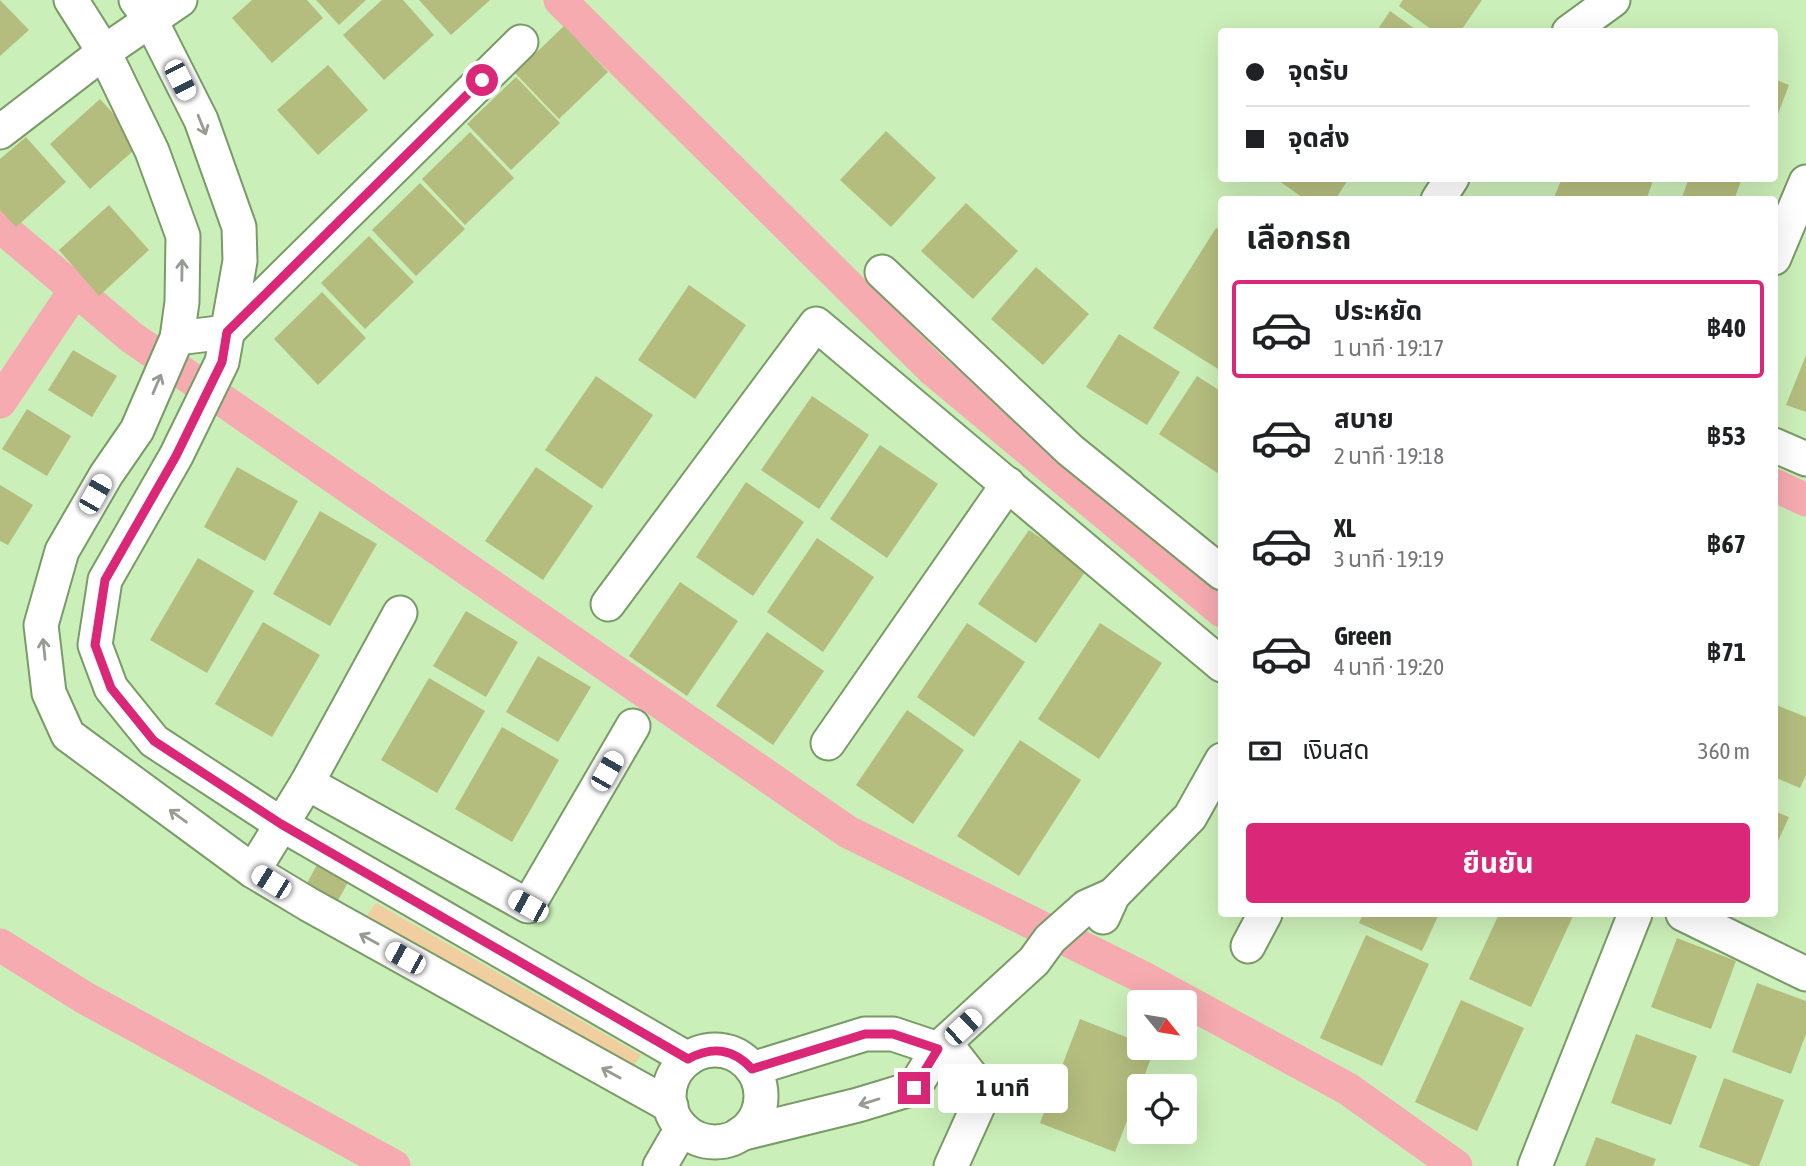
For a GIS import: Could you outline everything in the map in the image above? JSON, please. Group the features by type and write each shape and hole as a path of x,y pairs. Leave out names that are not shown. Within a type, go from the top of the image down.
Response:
{"street":[{"path":"71,0 104,52 152,151 183,236 182,302 177,338 137,430 106,475 62,551 41,625 49,693 68,735 253,871 700,1135 858,1105 914,1088 941,1046 1034,961 1050,939 1086,907 1113,895 1191,817 1218,767"},
{"path":"0,132 104,52 143,10 180,0"},
{"path":"1575,19 1613,0"},
{"path":"143,10 201,120 239,227 240,261 225,347 176,456 105,580 95,645 111,688 154,741 281,824 688,1059"},
{"path":"225,347 521,41"},
{"path":"1778,248 1806,182"},
{"path":"882,272 1070,450 1218,570"},
{"path":"608,604 816,324 1218,662"},
{"path":"177,338 225,347"},
{"path":"1778,447 1806,459"},
{"path":"828,743 1008,484"},
{"path":"253,871 307,783 400,613"},
{"path":"307,783 528,906 633,726"},
{"path":"1248,946 1263,917"},
{"path":"1535,1166 1634,917"},
{"path":"1690,917 1806,974"},
{"path":"752,1069 865,1034 893,1034 941,1046 984,1093 951,1166"},
{"path":"660,1166 700,1135 752,1123 760,1103 759,1082 742,1058 715,1049 688,1059 677,1069 670,1083 700,1135"}],"shaded area":[{"path":"376,903 641,1055 632,1069 365,918"}],"building":[{"path":"0,0 29,30 0,56"},
{"path":"252,0 307,0 323,18 272,63 232,18"},
{"path":"316,0 366,0 339,25"},
{"path":"382,0 403,0 434,35 384,80 343,35"},
{"path":"419,0 490,0 451,35"},
{"path":"1403,0 1482,0 1463,28 1429,28 1399,6"},
{"path":"1390,11 1413,28 1379,28"},
{"path":"564,26 608,72 559,119 515,73"},
{"path":"328,65 368,110 318,155 277,110"},
{"path":"516,77 560,123 511,170 467,124"},
{"path":"1778,81 1789,85 1778,114"},
{"path":"100,99 141,144 90,189 50,144"},
{"path":"886,131 936,178 891,227 840,180"},
{"path":"470,132 514,178 465,225 422,179"},
{"path":"26,137 66,182 16,227 0,210 0,159"},
{"path":"1281,182 1346,182 1338,196 1300,196"},
{"path":"1560,182 1653,182 1647,196 1555,196"},
{"path":"1688,182 1741,182 1735,196 1682,196"},
{"path":"420,183 465,229 416,276 372,230"},
{"path":"966,203 1018,251 973,299 921,251"},
{"path":"109,205 149,250 99,296 59,250"},
{"path":"1216,228 1218,229 1218,369 1153,328"},
{"path":"369,236 414,282 365,329 321,283"},
{"path":"1036,267 1089,314 1043,365 991,319"},
{"path":"689,285 746,325 695,399 638,360"},
{"path":"322,292 366,338 318,385 274,339"},
{"path":"1119,334 1180,372 1147,425 1086,387"},
{"path":"73,350 117,376 92,417 48,390"},
{"path":"1806,355 1806,412 1786,405"},
{"path":"596,376 653,415 602,489 545,450"},
{"path":"1197,376 1218,389 1218,473 1159,434"},
{"path":"812,396 869,435 819,509 761,470"},
{"path":"27,409 71,436 47,476 2,449"},
{"path":"880,445 938,484 887,558 830,519"},
{"path":"237,467 298,501 265,561 204,527"},
{"path":"536,467 593,506 543,580 485,541"},
{"path":"746,482 804,522 753,596 696,557"},
{"path":"0,485 33,505 8,545 0,541"},
{"path":"320,511 377,544 330,626 273,594"},
{"path":"1029,530 1087,569 1036,643 978,604"},
{"path":"817,538 874,577 823,652 767,612"},
{"path":"198,558 254,591 207,673 150,640"},
{"path":"680,582 738,621 687,696 629,656"},
{"path":"466,611 518,642 486,697 433,666"},
{"path":"263,622 320,655 272,737 215,704"},
{"path":"967,623 1025,662 974,737 917,697"},
{"path":"1100,623 1162,663 1099,759 1038,719"},
{"path":"767,632 824,671 773,745 716,706"},
{"path":"538,656 591,687 558,742 506,712"},
{"path":"429,678 485,711 437,793 381,760"},
{"path":"1778,706 1806,717 1806,775 1800,788 1778,779"},
{"path":"907,710 964,750 913,824 856,785"},
{"path":"502,727 559,760 512,842 455,809"},
{"path":"1020,740 1081,780 1019,876 957,836"},
{"path":"1778,813 1789,817 1778,841"},
{"path":"320,859 351,877 336,904 305,887"},
{"path":"1362,917 1438,917 1422,951 1359,923"},
{"path":"1498,917 1573,917 1531,1007 1469,979"},
{"path":"1366,935 1429,964 1382,1066 1320,1038"},
{"path":"1677,938 1736,961 1711,1029 1651,1007"},
{"path":"1757,983 1806,1001 1806,1034 1791,1074 1732,1052"},
{"path":"1461,1000 1524,1028 1477,1131 1415,1102"},
{"path":"1080,1019 1127,1037 1127,1060 1150,1060 1145,1074 1127,1074 1127,1121 1115,1152 1040,1123"},
{"path":"1636,1034 1697,1056 1671,1125 1611,1103"},
{"path":"1724,1078 1784,1100 1759,1166 1752,1166 1699,1147"},
{"path":"1596,1137 1656,1159 1653,1166 1585,1166"}],"waterway":[{"path":"560,0 932,369 1218,608"},
{"path":"0,226 131,337 848,832 1140,976 1348,1089 1456,1166"},
{"path":"0,402 75,290"},
{"path":"1778,487 1806,500"},
{"path":"0,945 85,998 394,1166"}],"route":[{"path":"482,80 227,332 222,362 176,456 105,580 95,645 111,688 154,741 281,824 688,1059 715,1049 742,1058 752,1069 865,1034 893,1034 938,1049 914,1088"}]}
